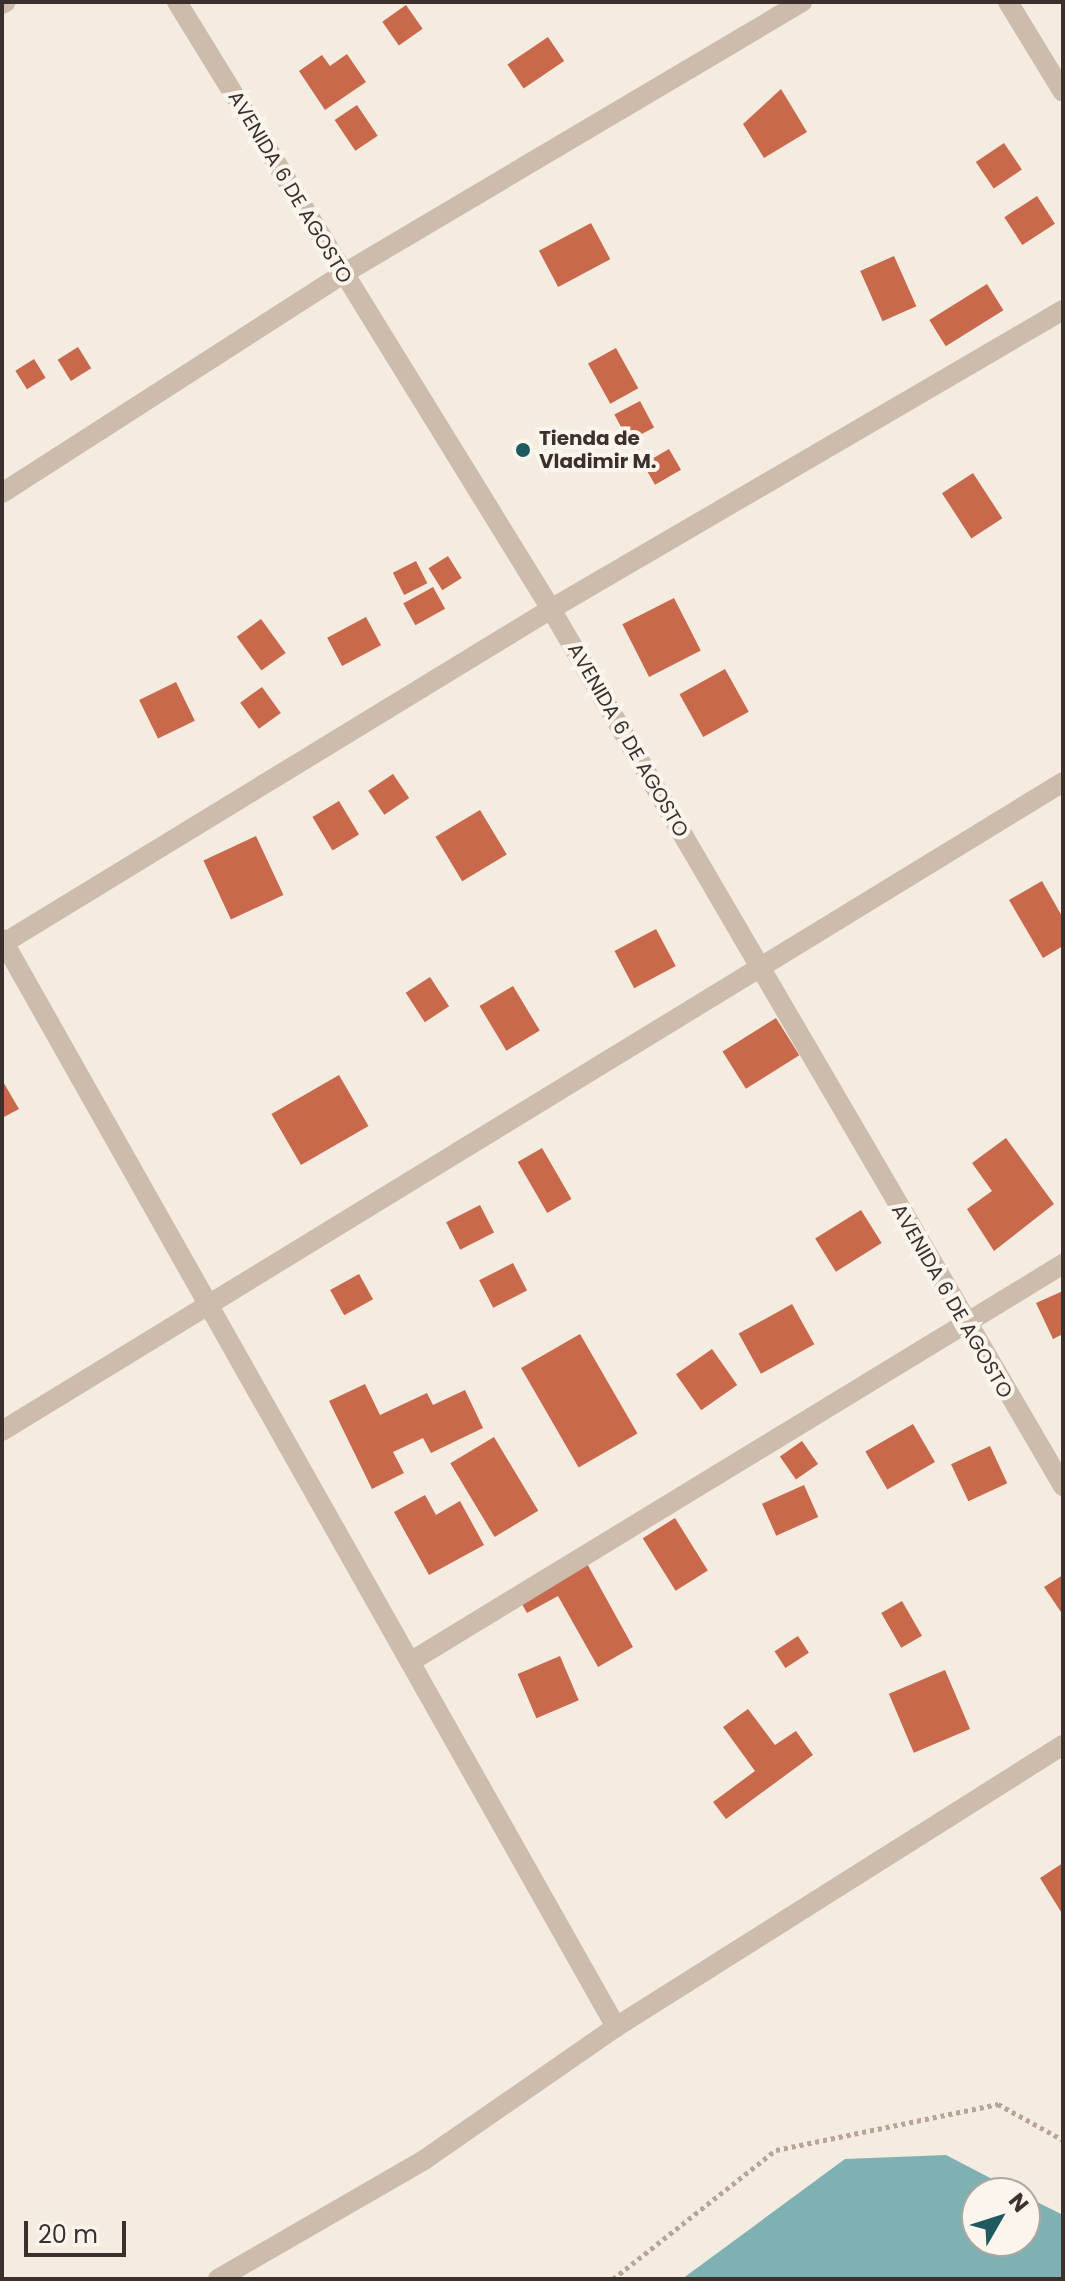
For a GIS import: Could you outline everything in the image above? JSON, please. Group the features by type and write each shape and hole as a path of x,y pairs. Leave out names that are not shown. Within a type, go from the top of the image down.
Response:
{"street":[{"name":"AVENIDA 6 DE AGOSTO","path":"177,2 551,609 760,964 964,1325 1063,1486"},
{"path":"2,493 343,274 802,2"},
{"path":"1008,2 1063,92"},
{"path":"616,2027 3,941 551,609 1063,310"},
{"path":"2,1431 210,1307 760,964 1063,782"},
{"path":"410,1662 1063,1264"},
{"path":"218,2279 424,2160 616,2027 1063,1745"}],"path":[{"path":"613,2279 776,2150 998,2104 1063,2140"}],"water":[{"path":"946,2155 988,2177 961,2177 961,2257 1041,2257 1041,2204 1063,2215 1063,2279 682,2279 845,2159"}],"building":[{"path":"406,5 423,29 399,45 382,22"},
{"path":"548,37 564,61 524,88 507,64"},
{"path":"347,54 366,82 325,110 299,71 322,55 330,66"},
{"path":"781,89 807,132 764,158 743,124"},
{"path":"357,105 378,136 355,151 335,120"},
{"path":"1004,143 1022,170 994,189 976,162"},
{"path":"1037,196 1055,224 1022,245 1004,217"},
{"path":"591,223 610,259 558,287 539,251"},
{"path":"894,256 916,306 883,321 860,271"},
{"path":"987,284 1003,310 946,346 929,320"},
{"path":"78,347 91,368 71,381 58,360"},
{"path":"616,348 638,388 610,404 588,364"},
{"path":"34,359 46,378 27,389 15,371"},
{"path":"640,401 654,427 628,441 614,415"},
{"path":"669,449 681,470 655,485 643,464"},
{"path":"973,473 1002,518 971,538 942,493"},
{"path":"448,556 462,578 442,590 428,568"},
{"path":"416,561 427,583 404,595 393,573"},
{"path":"433,587 445,609 415,625 403,603"},
{"path":"674,598 701,651 649,677 622,624"},
{"path":"366,617 381,645 342,666 327,638"},
{"path":"261,619 286,653 261,671 237,637"},
{"path":"725,669 749,712 703,737 680,694"},
{"path":"176,682 195,721 158,739 139,700"},
{"path":"262,687 281,713 259,729 240,703"},
{"path":"393,774 409,798 384,815 368,791"},
{"path":"339,801 359,834 333,850 312,817"},
{"path":"480,810 507,855 462,881 435,837"},
{"path":"256,836 283,895 231,919 203,861"},
{"path":"1042,881 1063,918 1063,946 1043,958 1009,900"},
{"path":"656,929 676,966 634,988 615,951"},
{"path":"430,977 449,1006 425,1022 406,993"},
{"path":"513,986 540,1031 506,1051 480,1006"},
{"path":"776,1018 799,1055 746,1089 723,1051"},
{"path":"339,1075 368,1126 301,1165 271,1114"},
{"path":"2,1080 19,1109 2,1118"},
{"path":"1006,1138 1054,1204 994,1251 967,1209 992,1191 972,1163"},
{"path":"542,1148 572,1199 547,1213 518,1162"},
{"path":"480,1205 494,1233 460,1250 446,1222"},
{"path":"861,1210 882,1243 836,1272 815,1239"},
{"path":"513,1263 527,1291 493,1308 479,1280"},
{"path":"359,1274 373,1299 344,1315 330,1290"},
{"path":"1063,1291 1063,1334 1053,1339 1036,1303"},
{"path":"792,1304 814,1344 761,1374 739,1334"},
{"path":"580,1334 638,1434 579,1468 521,1368"},
{"path":"712,1349 737,1385 701,1410 676,1374"},
{"path":"365,1384 380,1415 427,1393 433,1405 465,1390 483,1428 431,1453 423,1438 393,1452 404,1473 372,1489 329,1401"},
{"path":"913,1424 935,1462 887,1490 865,1452"},
{"path":"494,1437 538,1511 495,1537 450,1463"},
{"path":"802,1441 818,1464 796,1479 780,1456"},
{"path":"990,1446 1007,1483 968,1501 951,1464"},
{"path":"804,1485 818,1517 776,1536 762,1504"},
{"path":"425,1495 436,1515 460,1501 484,1545 429,1575 394,1512"},
{"path":"675,1518 708,1571 676,1591 643,1538"},
{"path":"585,1560 633,1647 598,1667 558,1596 527,1613 518,1597"},
{"path":"1063,1575 1063,1615 1044,1587"},
{"path":"902,1601 922,1636 901,1648 881,1613"},
{"path":"798,1636 809,1653 785,1668 775,1651"},
{"path":"560,1656 579,1700 536,1718 518,1674"},
{"path":"945,1670 970,1729 914,1753 889,1694"},
{"path":"748,1709 775,1745 796,1731 813,1755 726,1819 713,1802 755,1771 723,1727"},
{"path":"1063,1863 1063,1915 1040,1878"}],"place":[{"name":"Tienda de Vladimir M.","path":"523,450"}]}
